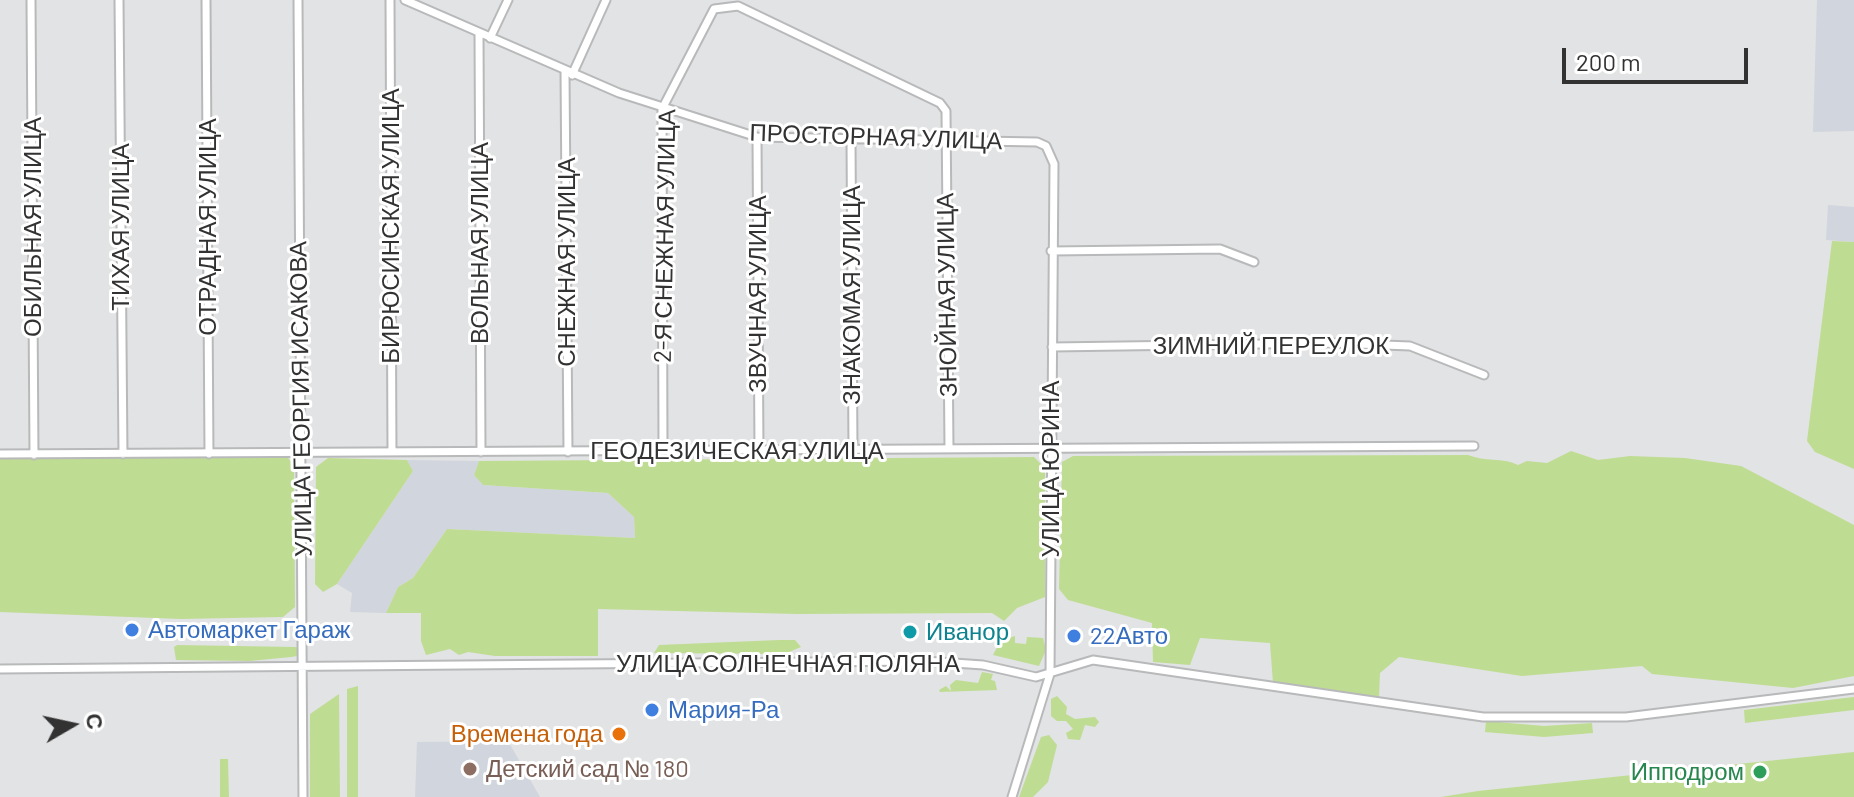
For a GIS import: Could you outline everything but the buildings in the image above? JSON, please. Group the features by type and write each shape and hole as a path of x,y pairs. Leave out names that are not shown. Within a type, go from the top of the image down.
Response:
{"street":[{"name":"ОБИЛЬНАЯ УЛИЦА","path":"31,0 34,455"},
{"name":"ТИХАЯ УЛИЦА","path":"119,0 123,454"},
{"name":"ОТРАДНАЯ УЛИЦА","path":"206,0 209,454"},
{"name":"УЛИЦА ГЕОРГИЯ ИСАКОВА","path":"298,0 303,797"},
{"name":"БИРЮСИНСКАЯ УЛИЦА","path":"390,0 392,452"},
{"path":"490,38 508,0"},
{"name":"СНЕЖНАЯ УЛИЦА","path":"568,452 569,73 606,0"},
{"name":"ПРОСТОРНАЯ УЛИЦА","path":"409,1 569,73 662,109 757,137 1037,142"},
{"name":"2-Я СНЕЖНАЯ УЛИЦА","path":"663,451 662,109 714,9 738,6"},
{"name":"ЗНОЙНАЯ УЛИЦА","path":"738,6 940,103 946,111 949,449"},
{"name":"ВОЛЬНАЯ УЛИЦА","path":"479,33 481,452"},
{"name":"ЗВУЧНАЯ УЛИЦА","path":"757,137 759,452"},
{"name":"ЗНАКОМАЯ УЛИЦА","path":"851,140 853,451"},
{"name":"УЛИЦА ЮРИНА","path":"1012,797 1050,674 1054,164 1046,146 1037,142"},
{"path":"1051,251 1220,249 1254,262"},
{"name":"ЗИМНИЙ ПЕРЕУЛОК","path":"1052,347 1332,343 1410,346 1484,375"},
{"name":"ГЕОДЕЗИЧЕСКАЯ УЛИЦА","path":"0,454 1474,446"},
{"name":"УЛИЦА СОЛНЕЧНАЯ ПОЛЯНА","path":"0,669 925,661 983,665 1036,677 1093,660 1441,713 1555,719 1626,717 1854,689"}],"shaded area":[{"path":"1817,0 1854,0 1854,131 1813,132"},
{"path":"1828,205 1854,207 1854,242 1826,240"},
{"path":"407,460 479,461 474,475 483,485 608,493 634,517 635,538 447,529 413,578 398,587 386,613 350,612 352,593 337,584 413,471"},
{"name":"Детский сад № 180","path":"508,741 540,797 415,797 417,742"}],"green space":[{"path":"1832,241 1854,242 1854,469 1815,452 1807,441"},
{"path":"1571,451 1598,460 1630,456 1685,458 1741,466 1854,525 1854,676 1793,688 1652,674 1642,666 1522,676 1399,657 1380,673 1379,698 1273,683 1270,643 1200,638 1190,665 1153,662 1152,623 1068,600 1059,589 1062,462 1073,456 1468,455 1518,465 1527,461 1547,463"},
{"path":"286,455 294,466 295,607 283,617 181,619 0,612 0,458"},
{"path":"1034,457 1045,468 1045,597 1017,608 1004,621 992,613 797,614 598,609 598,656 495,656 468,652 459,655 450,649 426,655 421,641 421,613 386,613 398,587 413,578 447,529 635,538 634,517 608,493 483,485 474,475 479,461"},
{"path":"328,458 407,460 413,471 337,584 323,592 315,584 316,467"},
{"path":"1015,636 1015,643 1026,644 1027,637 1043,638 1046,650 1039,666 993,655 1001,640"},
{"path":"795,640 801,647 784,654 654,653 659,645"},
{"path":"174,647 300,649 297,656 250,661 176,660"},
{"path":"982,672 993,674 991,680 995,681 997,690 940,692 939,690 946,686 951,691 950,685 956,680 978,683"},
{"path":"358,686 358,797 347,797 347,689"},
{"path":"339,694 340,797 310,797 310,714"},
{"path":"1057,696 1067,707 1066,714 1075,719 1095,717 1099,722 1095,727 1085,725 1080,740 1068,739 1066,733 1073,729 1066,721 1057,721 1051,716 1051,699"},
{"path":"1854,697 1854,710 1745,723 1744,710"},
{"path":"1486,721 1544,726 1592,723 1593,733 1544,737 1485,732"},
{"path":"1049,735 1057,745 1048,782 1033,797 1019,797 1041,737"},
{"name":"Ипподром","path":"1854,752 1854,797 1441,797 1478,791"},
{"path":"220,759 228,759 229,797 220,797"}],"place":[{"name":"Автомаркет Гараж","path":"132,630"},
{"name":"Иванор","path":"910,632"},
{"name":"22Авто","path":"1074,636"},
{"name":"Мария-Ра","path":"652,710"},
{"name":"Времена года","path":"619,734"},
{"name":"Детский сад № 180","path":"470,769"},
{"name":"Ипподром","path":"1760,772"}]}
